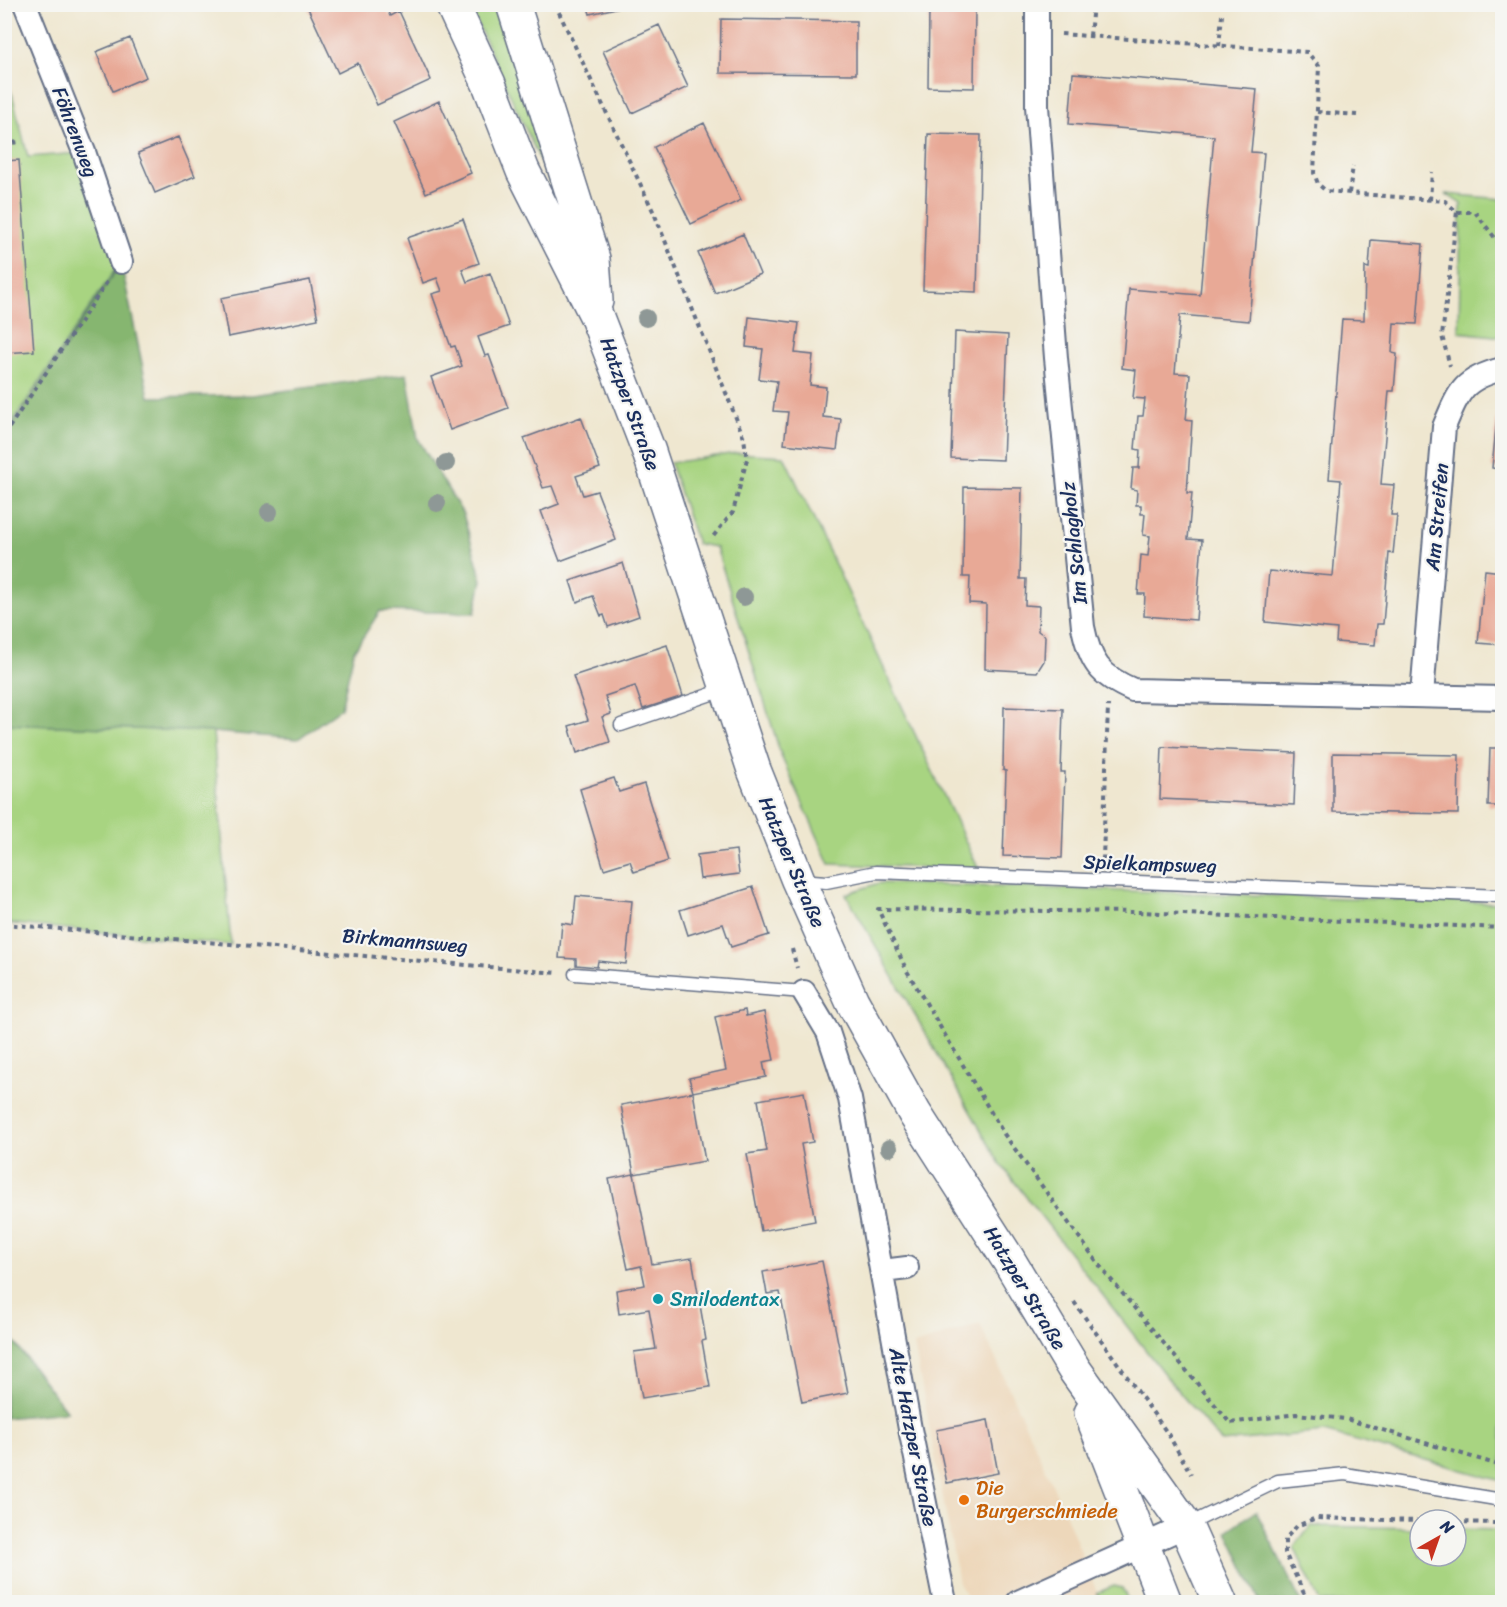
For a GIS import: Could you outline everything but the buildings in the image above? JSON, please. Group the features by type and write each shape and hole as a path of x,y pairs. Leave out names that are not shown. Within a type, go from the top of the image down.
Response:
{"main road":[{"name":"Hatzper Straße","path":"452,4 489,84 523,171 596,315 648,449 754,770 798,880 852,1001 904,1094 1074,1369 1199,1520 1220,1602"},
{"name":"Hatzper Straße","path":"513,4 593,259 596,315"},
{"name":"Hatzper Straße","path":"1074,1369 1141,1546 1165,1602"}],"street":[{"name":"Föhrenweg","path":"25,4 84,152 121,262"},
{"name":"Im Schlagholz","path":"1037,4 1037,106 1056,358 1083,627 1087,650 1109,680"},
{"name":"Am Streifen","path":"1422,695 1444,427 1457,396 1478,375 1503,369"},
{"path":"1109,680 1133,690 1503,698"},
{"name":"Alte Hatzper Straße","path":"804,992 828,1032 849,1100 910,1429 945,1602"},
{"path":"882,1271 907,1268"},
{"path":"1018,1602 1199,1520"}],"lane":[{"path":"621,725 727,689"},
{"name":"Spielkampsweg","path":"798,880 826,882 876,872 1503,896"},
{"path":"575,974 804,992"},
{"path":"1199,1520 1278,1481 1345,1474 1503,1500"}],"path":[{"path":"555,4 654,213 744,438 747,459 734,512 708,541"},
{"path":"1090,36 1093,4"},
{"path":"1219,46 1222,15"},
{"path":"1036,32 1307,52 1319,66 1314,173 1318,184 1326,191 1445,201 1457,213 1474,212 1503,247"},
{"path":"1317,112 1357,115"},
{"path":"4,144 20,142"},
{"path":"1349,193 1353,166"},
{"path":"1430,200 1432,172"},
{"path":"1457,213 1442,336 1457,396"},
{"path":"4,435 121,262"},
{"path":"1102,882 1109,680"},
{"path":"1503,928 1138,912 878,909 908,970 1004,1134 1103,1270 1230,1423 1296,1414 1346,1419 1503,1466"},
{"name":"Birkmannsweg","path":"4,924 268,949 575,974"},
{"path":"1073,1301 1168,1434 1199,1520"},
{"path":"1308,1602 1285,1553 1285,1539 1297,1526 1316,1518 1408,1521"},
{"path":"1468,1522 1503,1523"}],"shaded area":[{"path":"980,1324 1066,1515 1101,1602 970,1602 959,1583 914,1345"}],"green space":[{"path":"469,5 497,5 559,187 553,189"},
{"path":"5,81 12,94 28,157 80,153 121,261 5,433"},
{"path":"1446,194 1502,199 1502,337 1459,332 1461,204"},
{"path":"121,263 149,397 253,395 407,374 418,439 463,514 482,580 475,613 380,611 354,651 341,708 298,739 213,732 5,724 5,437"},
{"path":"736,453 784,456 979,870 830,864 782,758 716,547 697,544 670,463"},
{"path":"5,724 213,732 231,945 5,923"},
{"path":"879,883 1502,903 1502,1481 1324,1432 1221,1442 1165,1375 999,1162 846,894"},
{"path":"5,1330 67,1412 5,1418"},
{"path":"1256,1511 1301,1602 1260,1602 1227,1531"},
{"path":"1311,1526 1408,1528 1408,1568 1468,1568 1468,1529 1502,1530 1502,1602 1320,1602 1294,1547"},
{"path":"1114,1586 1122,1588 1129,1602 1101,1602 1097,1593"}],"place":[{"name":"Smilodentax","path":"658,1299"},
{"name":"Die Burgerschmiede","path":"964,1500"}]}
